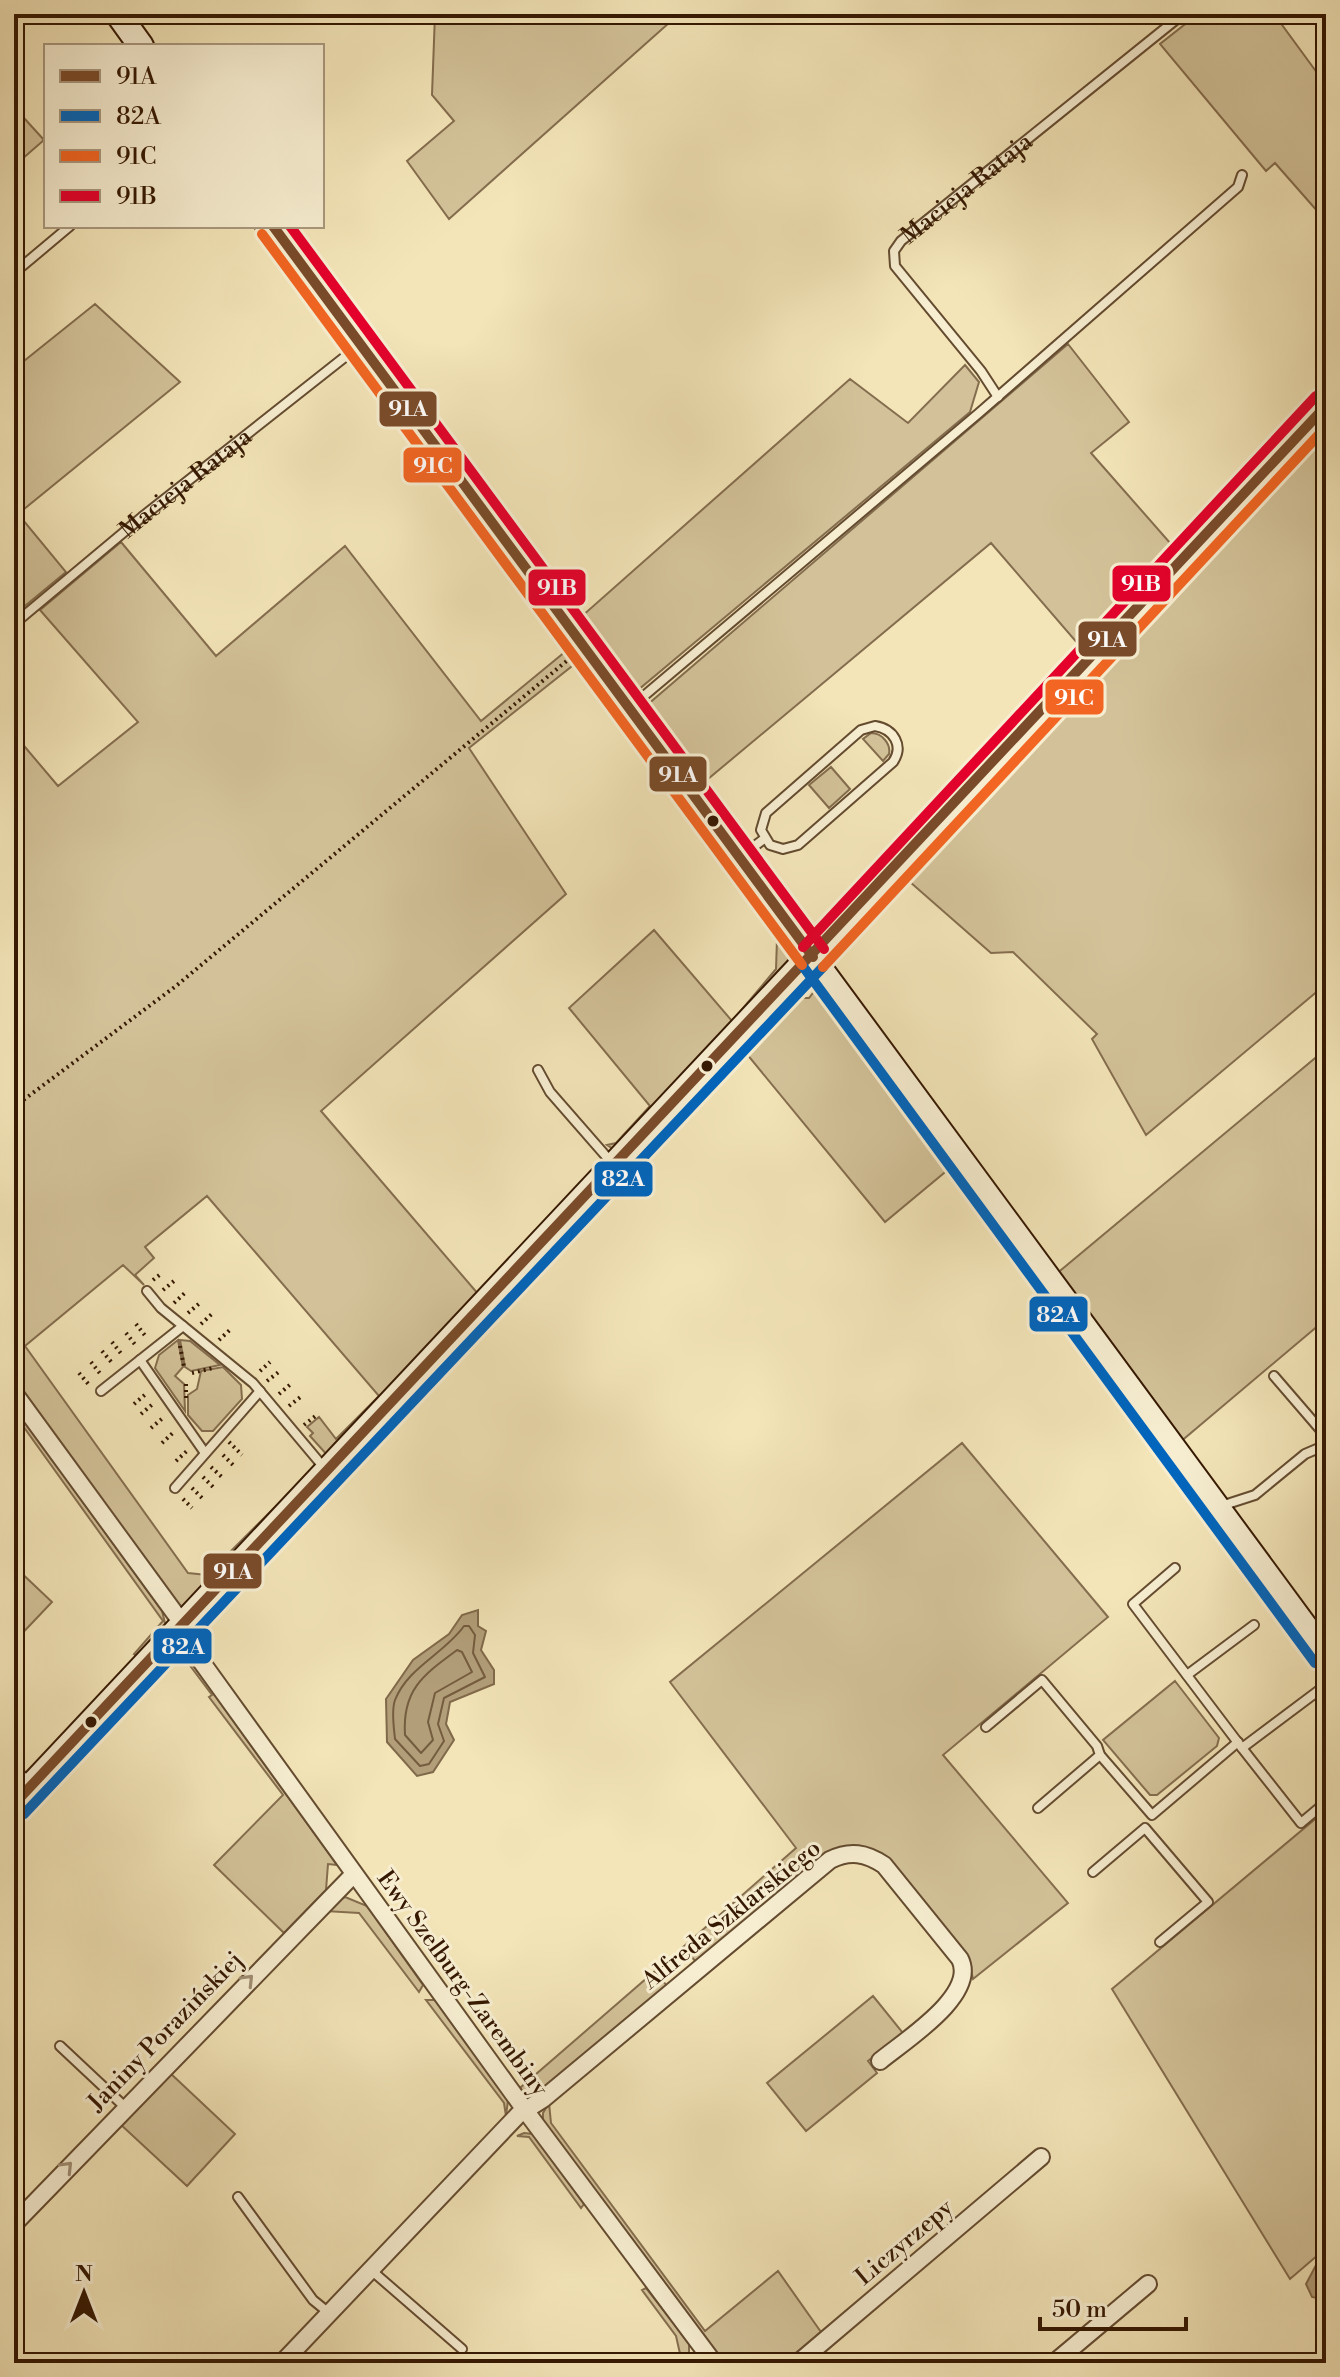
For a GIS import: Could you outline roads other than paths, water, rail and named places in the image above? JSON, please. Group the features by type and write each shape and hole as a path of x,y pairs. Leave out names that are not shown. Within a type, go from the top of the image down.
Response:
{"street":[{"path":"118,14 140,44"},
{"path":"274,228 1326,1655"},
{"path":"14,1804 813,957 1326,406"},
{"name":"Ewy Szelburg-Zarembiny","path":"14,1393 198,1657 705,2360"},
{"name":"Alfreda Szklarskiego","path":"525,2110 543,2099 830,1860 853,1853 869,1856 884,1865 960,1959 964,1971 956,1995 880,2061"},
{"name":"Janiny Porazińskiej","path":"14,2224 354,1874"},
{"path":"282,2363 499,2133 525,2110"},
{"name":"Liczyrzepy","path":"798,2363 1041,2157"},
{"path":"1054,2363 1148,2284"}],"lane":[{"name":"Macieja Rataja","path":"998,397 981,371 895,266 894,251 914,231 1183,14"},
{"path":"628,709 998,397 1238,187 1242,175"},
{"path":"14,273 68,228"},
{"name":"Macieja Rataja","path":"14,624 142,517 360,345"},
{"path":"875,726 892,733 898,745 893,762 798,845 783,849 764,839 761,823 766,813 861,730 875,726"},
{"path":"739,858 764,839"},
{"path":"538,1070 550,1092 615,1166"},
{"path":"147,1291 180,1328 260,1391 327,1471"},
{"path":"101,1391 180,1328"},
{"path":"140,1360 206,1458"},
{"path":"1217,1509 1232,1500 1255,1495 1305,1454 1326,1443 1324,1434 1274,1376"},
{"path":"175,1488 206,1458 260,1391"},
{"path":"1175,1568 1133,1604 1301,1823 1326,1802"},
{"path":"1187,1675 1254,1625"},
{"path":"986,1727 1042,1680 1097,1746 1100,1755 1152,1815"},
{"path":"1149,1833 1152,1815 1240,1745 1326,1685"},
{"path":"1038,1808 1100,1755"},
{"path":"14,1768 32,1785"},
{"path":"1093,1872 1145,1828 1208,1902 1160,1942"},
{"path":"60,2046 125,2107"},
{"path":"238,2197 313,2300 329,2313"},
{"path":"371,2270 462,2349"}],"water":[{"path":"478,1610 478,1626 486,1631 481,1650 494,1670 494,1684 450,1702 446,1724 454,1740 433,1772 417,1776 387,1742 386,1699 413,1660 449,1634 462,1615"},
{"path":"1326,2256 1326,2300 1312,2297 1306,2284 1316,2265"}]}
